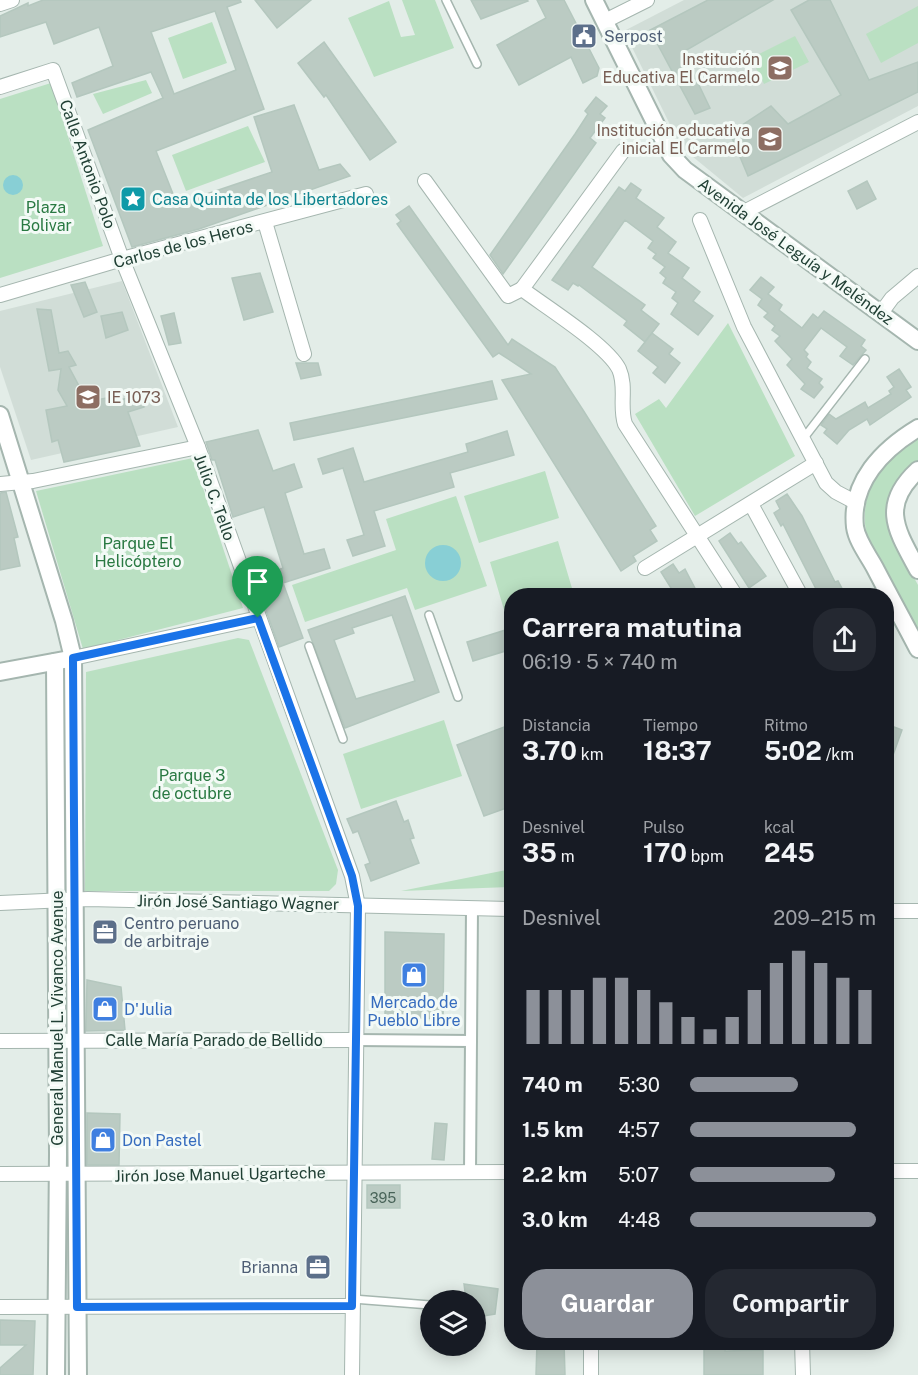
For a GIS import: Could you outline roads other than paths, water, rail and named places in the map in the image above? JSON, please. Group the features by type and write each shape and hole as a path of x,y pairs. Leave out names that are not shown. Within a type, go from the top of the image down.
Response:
{"street":[{"path":"0,4 12,0"},
{"name":"Avenida José Leguía y Meléndez","path":"594,0 671,155 685,170 918,341"},
{"path":"605,21 647,0"},
{"name":"Calle Antonio Polo","path":"0,87 53,70 123,259"},
{"path":"744,212 918,122"},
{"path":"425,181 508,296 522,290 623,151"},
{"name":"Carlos de los Heros","path":"0,295 123,259 366,194"},
{"path":"700,220 744,327 826,483 836,492 857,503"},
{"path":"265,222 304,354"},
{"name":"Julio C. Tello","path":"123,259 198,447 352,876 358,906 352,1375"},
{"path":"881,313 892,298 918,276"},
{"path":"522,290 613,360 622,380 621,407 625,424 731,588"},
{"name":"General Manuel L. Vivanco Avenue","path":"0,415 64,621 73,658 78,1375"},
{"path":"885,588 855,528 857,503 860,490 879,458 893,443 918,428"},
{"path":"0,484 22,483 198,447"},
{"path":"645,568 816,463"},
{"path":"918,470 905,482 896,497 894,513 897,531 918,570"},
{"path":"752,504 797,588"},
{"path":"894,605 918,649"},
{"path":"0,672 258,618"},
{"name":"General Manuel L. Vivanco Avenue","path":"55,662 56,1375"},
{"name":"Jirón José Santiago Wagner","path":"0,903 76,900 504,909"},
{"path":"470,1172 472,908"},
{"path":"894,911 918,911"},
{"path":"356,1040 471,1041"},
{"name":"Calle María Parado de Bellido","path":"0,1041 356,1040"},
{"path":"894,1171 918,1171"},
{"name":"Jirón Jose Manuel Ugarteche","path":"0,1174 77,1176 504,1172"},
{"path":"0,1307 353,1303"},
{"path":"591,1350 591,1375"},
{"path":"802,1350 803,1375"}],"lane":[{"path":"446,0 477,64"},
{"path":"803,439 865,358"},
{"path":"429,615 458,697"},
{"path":"309,646 343,739"},
{"path":"353,1303 420,1305"}],"water":[{"path":"13,175 20,178 23,185 20,192 13,195 6,192 3,185 6,178"},
{"path":"443,545 455,551 461,563 455,575 443,581 431,575 425,563 431,551"}],"place":[{"name":"Serpost","path":"584,36"},
{"name":"Institución Educativa El Carmelo","path":"780,68"},
{"name":"Institución educativa inicial El Carmelo","path":"770,139"},
{"name":"Casa Quinta de los Libertadores","path":"133,199"},
{"name":"IE 1073","path":"88,397"},
{"name":"Centro peruano de arbitraje","path":"105,932"},
{"name":"Mercado de Pueblo Libre","path":"414,975"},
{"name":"D'Julia","path":"105,1009"},
{"name":"Don Pastel","path":"103,1140"},
{"name":"Brianna","path":"318,1267"}],"park label":[{"name":"Plaza Bolivar","path":"46,216"},
{"name":"Parque El Helicóptero","path":"138,552"},
{"name":"Parque 3 de octubre","path":"192,784"}]}
